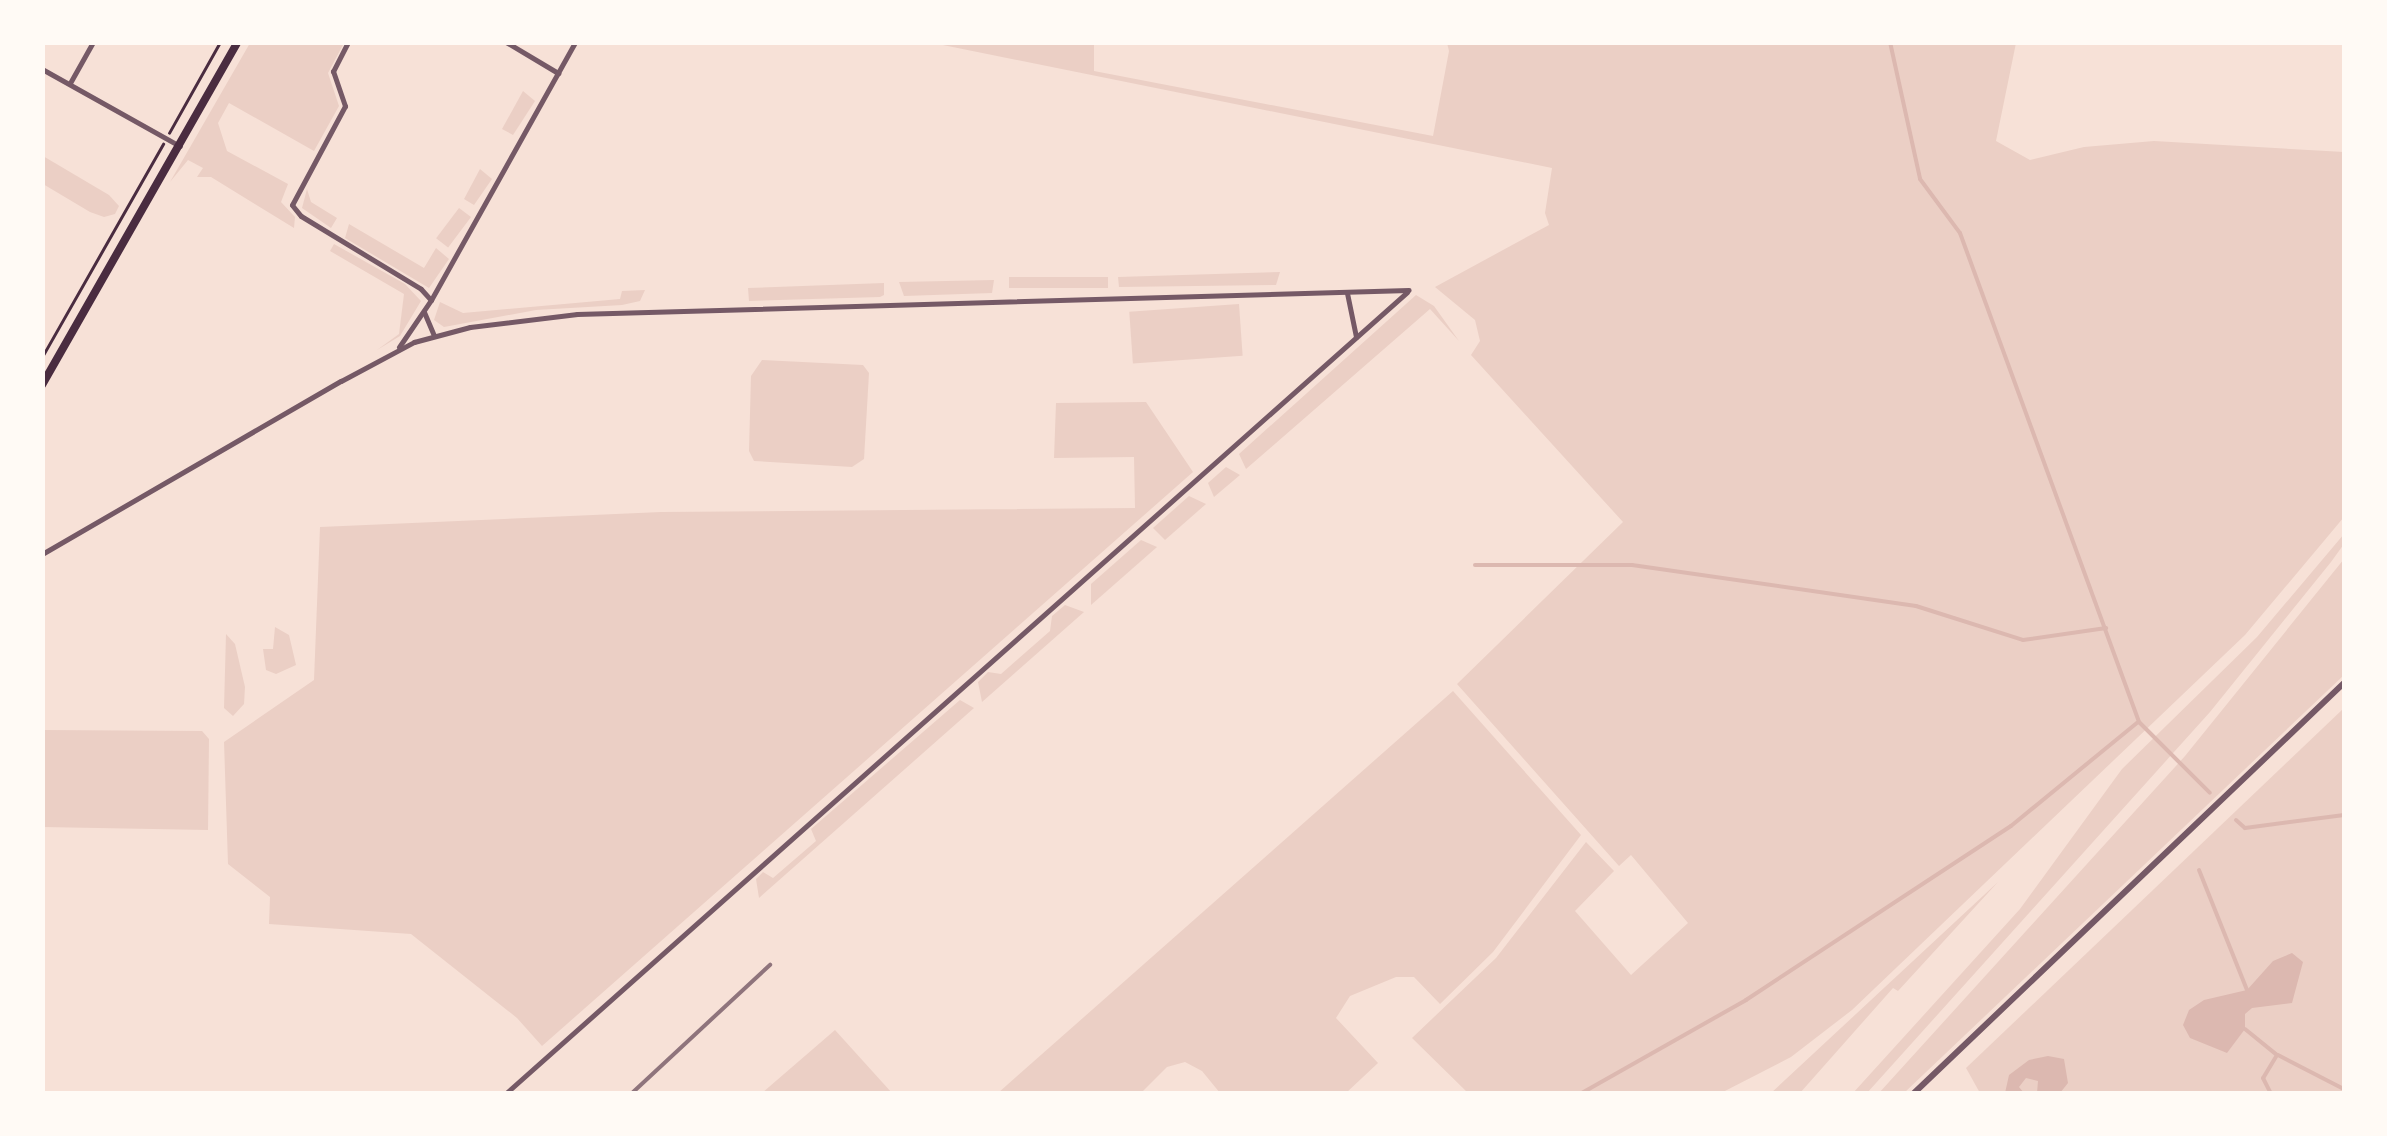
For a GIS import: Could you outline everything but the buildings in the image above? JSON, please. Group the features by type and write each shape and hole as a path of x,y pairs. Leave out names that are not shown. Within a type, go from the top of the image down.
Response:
{"main road":[{"path":"42,385 238,42"}],"street":[{"path":"70,83 93,42"},
{"path":"348,42 333,72 344,110 292,205 301,216 421,289 431,300"},
{"path":"506,42 558,72"},
{"path":"396,352 431,300 575,42"},
{"path":"42,69 180,146"},
{"path":"42,554 243,434 396,352 434,336 509,321 578,314 1409,290 505,1094"},
{"path":"1348,292 1356,337"},
{"path":"424,312 434,336"},
{"path":"1913,1094 2344,683"}],"path":[{"path":"42,357 220,42"}],"shaded area":[{"path":"250,43 344,43 328,73 339,106 314,151 229,103 218,123 227,151 288,184 281,202 295,217 294,228 211,177 197,177 203,168 188,160 170,182"},
{"path":"933,43 1094,43 1094,71 1433,136 1449,51 1447,43 2016,43 1996,141 2030,160 2084,147 2154,141 2344,152 2344,517 2245,635 1852,1010 1791,1057 1721,1093 1468,1093 1412,1038 1496,958 1586,842 1614,871 1575,911 1631,975 1688,923 1631,855 1619,866 1457,684 1623,522 1471,355 1480,341 1475,320 1435,287 1549,225 1545,213 1552,168"},
{"path":"523,91 535,101 513,135 502,129"},
{"path":"43,156 109,195 119,206 115,214 104,217 90,212 43,184"},
{"path":"480,169 492,179 474,205 464,199"},
{"path":"307,189 311,202 337,218 331,228 302,208"},
{"path":"459,208 471,217 448,247 436,238"},
{"path":"349,224 424,268 436,248 449,259 429,288 345,238"},
{"path":"334,244 405,284 421,301 400,336 377,350 399,334 404,294 330,251"},
{"path":"1280,272 1276,285 1119,287 1118,277"},
{"path":"1009,277 1108,277 1108,288 1009,288"},
{"path":"994,280 992,293 904,296 899,282"},
{"path":"884,283 884,295 880,297 749,301 748,288"},
{"path":"645,290 640,301 622,305 536,310 444,327 434,320 440,302 463,313 620,299 622,291"},
{"path":"1416,295 1434,306 1459,341 1430,309 1246,469 1239,454"},
{"path":"1239,304 1243,356 1133,364 1129,312"},
{"path":"762,360 863,365 869,373 864,459 852,467 754,461 749,451 751,376"},
{"path":"1146,402 1193,472 542,1046 517,1018 411,934 269,924 270,897 228,864 224,742 314,680 320,527 661,512 1135,508 1134,457 1054,458 1056,403"},
{"path":"1226,467 1240,475 1214,497 1208,483"},
{"path":"1189,496 1206,504 1165,540 1153,528"},
{"path":"2344,534 2344,544 2331,562 2210,712 1867,1093 1853,1093 2020,909 2122,769 2257,637"},
{"path":"1141,540 1157,547 1091,605 1091,584"},
{"path":"2344,559 2344,675 1904,1093 1879,1093 2185,756"},
{"path":"1065,605 1084,612 982,702 978,682 988,672 1001,674 1050,631 1052,616"},
{"path":"275,627 289,635 296,665 276,674 266,670 263,649 273,649"},
{"path":"226,634 235,644 245,687 244,704 233,716 224,708"},
{"path":"1453,691 1581,835 1493,952 1440,1004 1414,977 1396,977 1350,996 1336,1018 1378,1063 1346,1093 1220,1093 1202,1071 1185,1062 1167,1067 1141,1093 998,1093"},
{"path":"960,700 974,708 759,898 756,879 763,872 773,878 816,841 811,829"},
{"path":"2344,708 2344,1093 1980,1093 1966,1068"},
{"path":"43,730 202,731 209,739 208,830 43,827"},
{"path":"1998,882 1898,991 1893,988 1800,1093 1771,1093"},
{"path":"2292,953 2303,962 2292,1003 2252,1008 2245,1014 2245,1029 2227,1053 2190,1038 2183,1025 2189,1010 2204,1000 2247,990 2273,961"},
{"path":"835,1030 892,1093 762,1093"},
{"path":"2048,1056 2064,1059 2068,1083 2060,1093 2037,1093 2038,1081 2026,1078 2019,1087 2024,1093 2005,1093 2009,1075 2029,1060"}],"waterway":[{"path":"1890,42 1920,179 1960,233 2139,722 2210,793"},
{"path":"1475,565 1632,565 1916,606 2023,640 2106,628"},
{"path":"1580,1094 1746,1000 2011,826 2137,723"},
{"path":"2236,820 2245,828 2344,815"},
{"path":"2199,870 2247,990"},
{"path":"2245,1029 2277,1055 2263,1078 2271,1094"},
{"path":"2278,1055 2344,1089"}],"railway":[{"path":"631,1094 770,965"}]}
